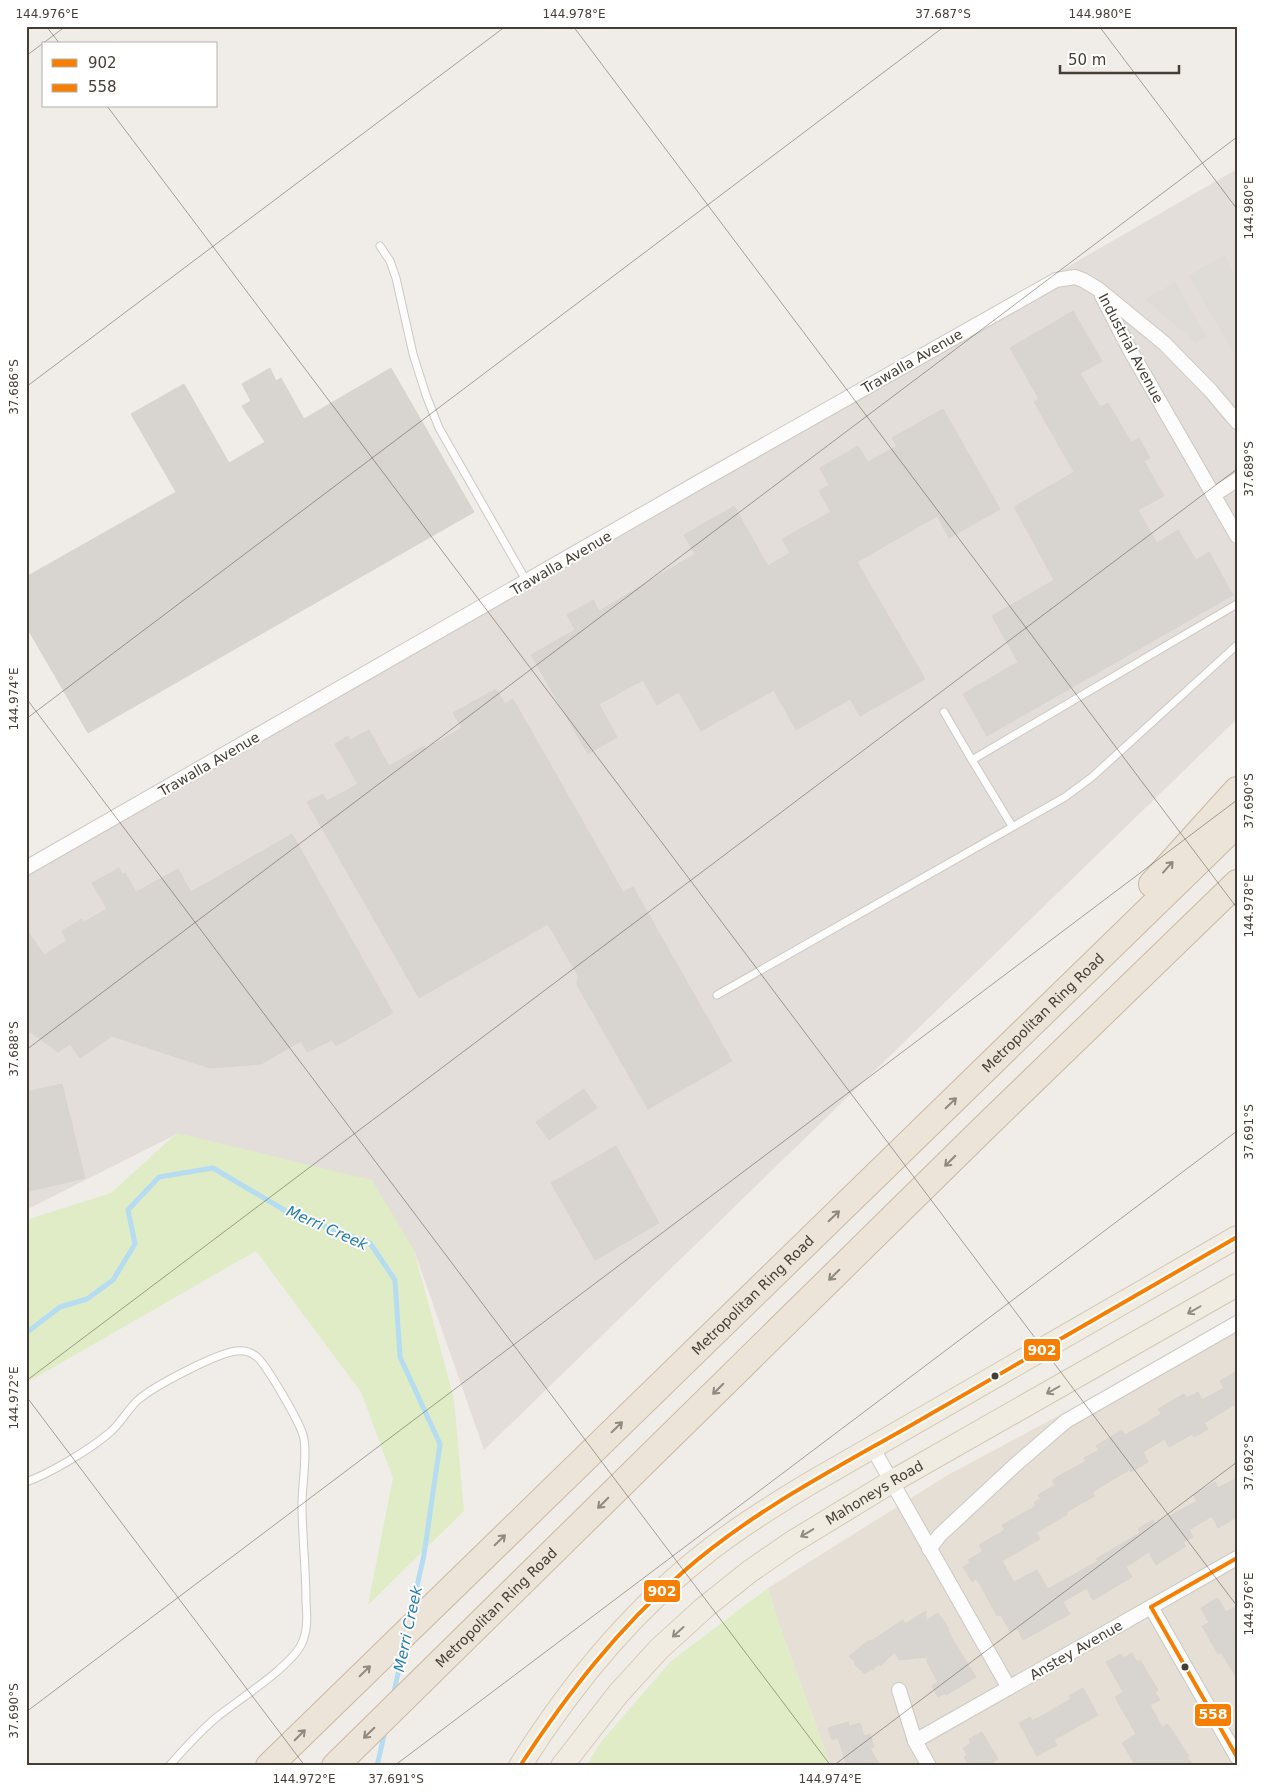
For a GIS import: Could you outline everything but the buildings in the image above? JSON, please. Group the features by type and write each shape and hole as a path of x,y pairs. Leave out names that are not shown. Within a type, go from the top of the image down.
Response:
{"highway":[{"path":"995,1060 1237,790"},
{"name":"Metropolitan Ring Road","path":"269,1766 1237,824"},
{"name":"Metropolitan Ring Road","path":"335,1766 985,1127 1237,883"},
{"path":"985,1127 1237,906"}],"main road":[{"path":"520,1766 546,1724 602,1652 666,1587 712,1549 761,1513 872,1447 1237,1237"},
{"name":"Mahoneys Road","path":"562,1766 618,1694 659,1649 704,1608 749,1572 791,1543 891,1482 1237,1286"}],"street":[{"name":"Trawalla Avenue","path":"26,868 706,478 1056,280 1075,277 1098,289"},
{"name":"Industrial Avenue","path":"1098,289 1164,343 1237,422"},
{"name":"Industrial Avenue","path":"1098,289 1130,350 1237,536"},
{"path":"1213,495 1237,480"},
{"path":"929,1549 940,1535 1014,1466 1066,1421 1237,1324"},
{"path":"872,1447 1009,1688"},
{"name":"Anstey Avenue","path":"916,1741 1237,1558"},
{"path":"1151,1608 1237,1757"},
{"path":"898,1690 916,1741 930,1766"}],"lane":[{"path":"380,246 390,261 396,278 413,354 439,428 527,582"},
{"path":"972,760 1237,604"},
{"path":"717,995 1066,797 1092,777 1237,645"},
{"path":"944,712 1012,826"},
{"path":"26,1482 74,1458 108,1434 138,1400 169,1380 214,1358 234,1351 244,1351 257,1356 292,1411 304,1436 302,1504 307,1626 303,1642 296,1653 280,1668 216,1718 169,1766"}],"shaded area":[{"path":"1237,169 1237,719 484,1450 414,1250 177,1134 26,1210 26,868"},
{"path":"1224,255 1237,278 1237,298 1235,300 1237,303 1237,359 1189,276"},
{"path":"1175,282 1207,337 1196,343 1145,299"},
{"path":"1237,1320 1237,1766 831,1766 780,1627 768,1588 946,1476"}],"green space":[{"path":"177,1133 372,1180 414,1250 454,1399 464,1511 368,1605 393,1478 361,1392 256,1251 26,1383 26,1220 111,1193"},
{"path":"768,1588 780,1627 831,1766 586,1766 601,1742 671,1661"}],"waterway":[{"name":"Merri Creek","path":"26,1333 60,1307 87,1299 113,1280 135,1244 128,1210 159,1177 213,1168 291,1214 370,1243 395,1280 400,1357 440,1444 424,1555 411,1613"},
{"name":"Merri Creek","path":"393,1696 403,1651"},
{"name":"Merri Creek","path":"377,1766 385,1731"}],"transit line":[{"name":"902","path":"520,1766 556,1713 615,1639 659,1593 709,1550 737,1529 825,1474 1237,1237"},
{"name":"558","path":"1151,1607 1237,1558"},
{"name":"558","path":"1151,1607 1237,1757"}]}
